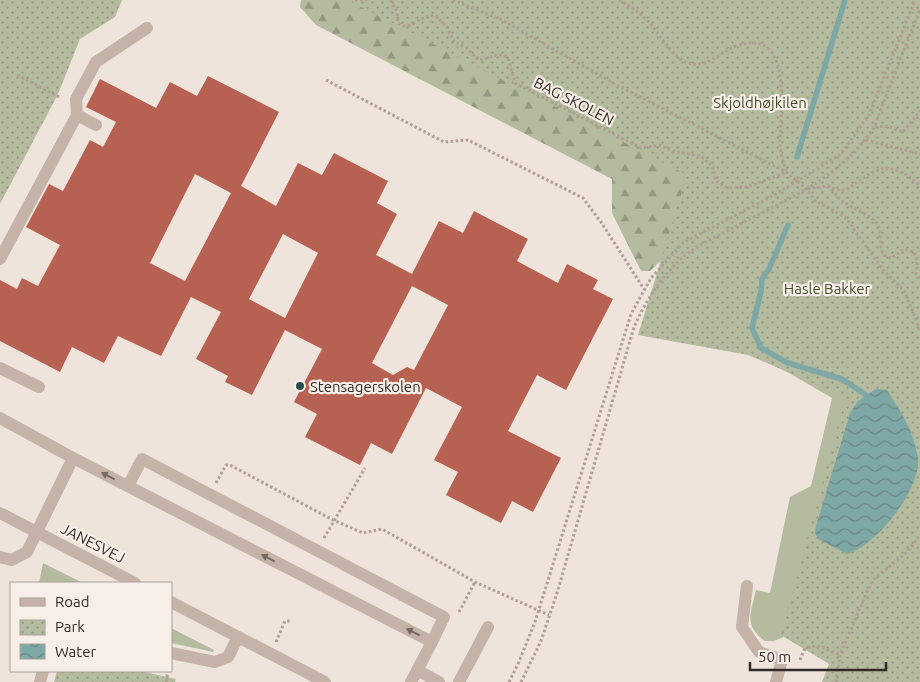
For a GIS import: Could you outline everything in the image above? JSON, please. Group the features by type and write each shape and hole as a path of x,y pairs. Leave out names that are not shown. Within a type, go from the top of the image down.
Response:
{"street":[{"path":"0,259 77,115 76,99 96,62 147,28"},
{"path":"77,115 96,125"},
{"path":"0,368 39,387"},
{"path":"0,418 73,458 432,642"},
{"path":"0,557 12,560 28,552 73,458"},
{"path":"128,486 142,459 444,618 414,676 440,682"},
{"name":"JANESVEJ","path":"0,513 133,582"},
{"path":"747,586 742,609 742,627 760,652 782,660 776,682"},
{"path":"172,603 325,682"},
{"path":"459,682 488,627"},
{"path":"172,653 214,662 228,657 238,637"}],"path":[{"path":"355,0 368,0"},
{"name":"BAG SKOLEN","path":"391,0 397,12 398,23 401,26 410,25 426,15 436,16 447,27 454,42 467,48 478,60 494,55 504,55 508,58 515,83 642,148 660,145 676,152 701,156 709,160 713,167 716,181 728,188 747,187 786,172"},
{"path":"453,0 500,19 617,85 786,172 807,189 814,200 845,217 884,271 904,290 920,330"},
{"path":"619,0 643,16 678,59 690,64 704,65 735,47 751,42 766,47 776,59 781,78 780,147 786,172"},
{"path":"509,682 518,664 538,611 628,323 644,289 651,278 684,242 798,181 842,154 859,132 873,107 915,0"},
{"path":"521,682 541,641 550,615 634,327 645,302 669,272 688,253 807,189 845,162 866,140 874,127 920,9"},
{"path":"17,75 66,101"},
{"path":"326,80 444,142 468,140 582,198 601,222 644,289"},
{"path":"874,127 887,126 903,132 920,111"},
{"path":"866,140 920,154"},
{"path":"807,189 828,186 841,191 846,190 875,170 891,168 908,174 920,186"},
{"path":"828,186 840,200 874,221 880,231 881,251 884,256 892,258 904,249 914,252 917,260 916,274 920,278"},
{"path":"210,495 226,465 230,465 333,520 362,533 382,529 475,582 550,615"},
{"path":"318,551 333,520 365,468"},
{"path":"836,682 840,655 875,578 905,554 920,536"},
{"path":"270,654 285,621 292,621"},
{"path":"800,660 804,650 812,646 820,646 840,655"}],"green space":[{"path":"0,0 122,0 115,17 80,39 58,94 0,204"},
{"path":"301,0 431,0 509,33 724,202 650,271 641,271 612,213 612,179 316,25 300,7"},
{"path":"348,0 920,0 920,682 822,682 829,664 781,635 846,397 748,355 638,335 687,175"},
{"path":"770,362 852,388 798,631 774,641 765,641 758,635 751,624 750,618 756,590 770,593 790,497 811,486 832,398"},
{"path":"43,563 81,582 39,582"},
{"path":"172,629 214,650 213,652 172,643"},
{"path":"57,672 144,672 176,679 175,682 54,682"}],"water":[{"path":"876,389 887,390 907,423 914,440 918,460 917,472 904,501 883,529 871,540 847,554 818,539 815,533 816,526 850,413 858,401"}],"building":[{"path":"208,76 279,112 241,186 276,206 298,163 322,175 334,153 388,181 377,203 397,214 376,255 412,274 439,221 463,233 474,211 528,239 517,261 558,283 567,264 598,280 593,289 613,299 566,390 537,375 508,431 561,458 533,512 512,501 501,523 446,495 458,472 434,460 462,407 426,388 392,454 371,443 360,465 305,437 317,414 294,402 322,349 285,330 252,395 225,382 228,376 196,359 221,312 191,297 161,356 118,336 104,363 72,347 60,372 0,341 0,280 17,289 22,278 38,286 60,245 26,227 49,184 63,191 90,140 103,147 116,122 86,107 100,79 156,108 170,82 197,96","holes":["195,174 231,193 185,281 150,263","283,234 318,253 285,318 249,299","412,286 448,305 414,370 407,367 393,375 372,363"]}],"waterway":[{"path":"797,157 845,0"},
{"path":"788,225 769,269 762,279 752,328 761,348 788,363 842,379 866,395"}],"place":[{"name":"Stensagerskolen","path":"300,386"}],"park label":[{"name":"Skjoldhøjkilen","path":"760,102"},
{"name":"Hasle Bakker","path":"827,288"}]}
